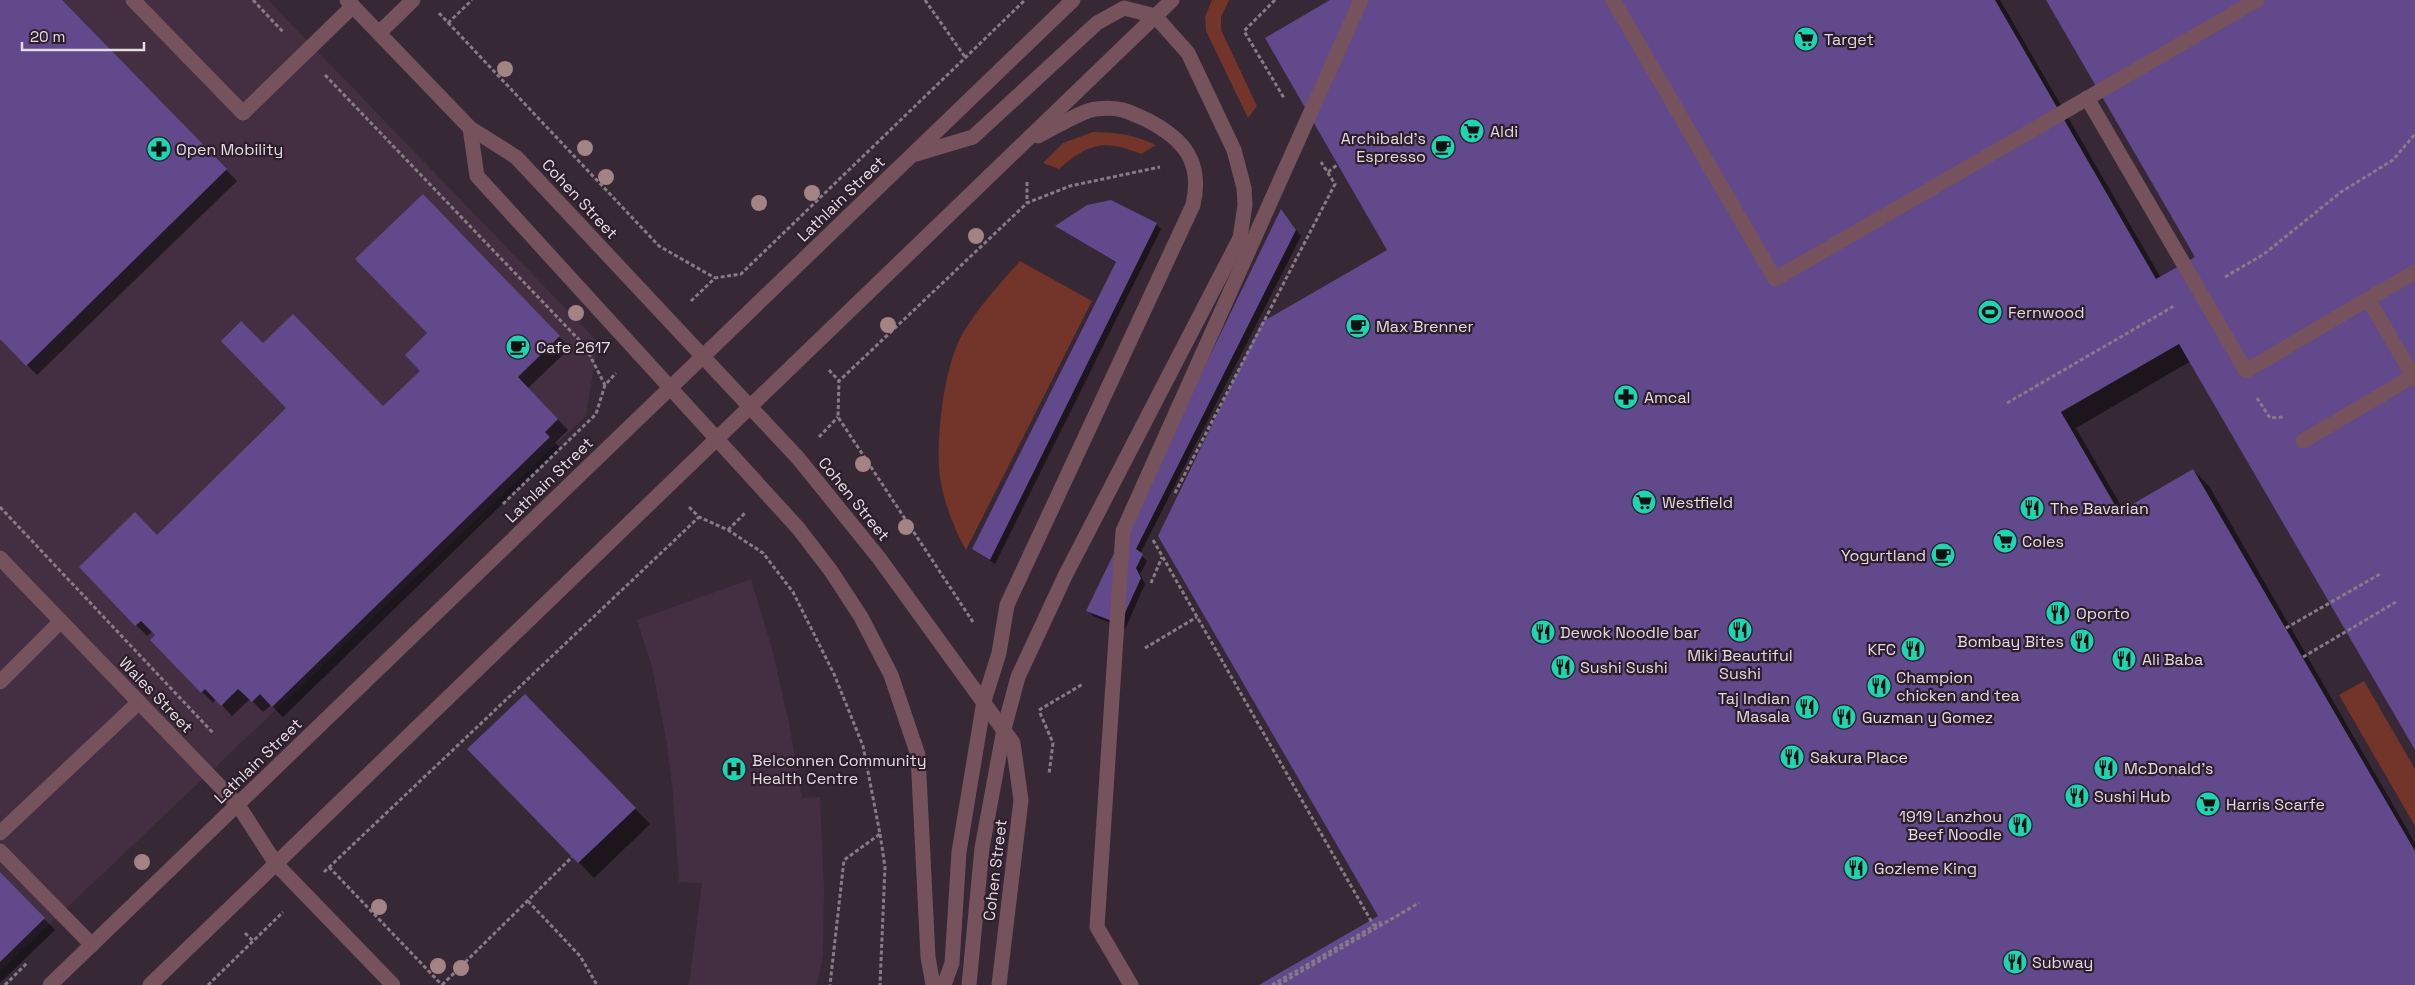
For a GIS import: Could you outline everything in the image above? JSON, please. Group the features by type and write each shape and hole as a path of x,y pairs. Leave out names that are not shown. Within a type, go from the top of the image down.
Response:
{"street":[{"path":"133,0 243,113 304,54 350,3"},
{"path":"379,33 413,0"},
{"name":"Lathlain Street","path":"50,985 1073,0"},
{"path":"150,985 1172,0"},
{"path":"1131,985 1097,927 1123,531 1361,0"},
{"path":"1613,0 1774,278 2257,0"},
{"name":"Cohen Street","path":"350,3 470,128 516,157 798,458 879,558 1014,743 1021,800 999,985"},
{"path":"912,155 973,137 1097,23 1124,8 1155,16 1188,53 1234,150 1244,188 1245,205 1240,238 1065,576 1018,677 1004,729 982,848 969,985"},
{"path":"2087,98 2246,371 2415,272"},
{"path":"944,985 952,963 958,852 984,701 999,653 1007,605 1194,205 1196,193 1196,181 1191,160 1178,139 1169,131 1122,108 1094,109 1025,142"},
{"path":"470,128 477,176 798,528 861,617 891,675 918,755 928,957 932,985"},
{"path":"2303,441 2415,377 2368,300"},
{"name":"Wales Street","path":"0,558 238,805 276,864 393,985"},
{"path":"0,682 61,622"},
{"path":"0,833 138,702"},
{"path":"0,851 92,945"}],"path":[{"path":"253,0 585,346 605,385 596,414"},
{"path":"472,0 448,22 659,246 715,278 741,274 1025,0"},
{"path":"925,0 965,58"},
{"path":"1275,0 1244,31 1288,106"},
{"path":"2221,279 2264,254 2341,192 2393,160 2415,134"},
{"path":"1328,172 1337,165"},
{"path":"1174,494 1335,184"},
{"path":"999,653 986,642 838,417 839,381 1027,204 1070,186"},
{"path":"2008,403 2179,303"},
{"path":"2255,393 2270,418 2289,417"},
{"path":"0,507 218,738"},
{"path":"208,985 329,867 699,517 728,530 763,553 793,592 834,674 863,746 885,867 880,985"},
{"path":"1152,538 1374,926"},
{"path":"2286,628 2380,574"},
{"path":"2303,657 2396,602"},
{"path":"1018,677 1034,696 1039,710"},
{"path":"830,985 844,860 880,834"},
{"path":"329,867 442,985 572,857"},
{"path":"528,901 580,956 597,985"},
{"path":"1278,985 1419,903"},
{"path":"1272,985 1382,922"}],"shaded area":[{"path":"0,0 268,0 598,342 586,416 0,971"},
{"path":"1212,0 1229,0 1221,17 1221,30 1257,106 1248,118 1206,31 1205,17"},
{"path":"1093,132 1125,135 1156,145 1141,154 1117,146 1097,146 1079,154 1059,169 1043,163 1063,143"},
{"path":"1020,261 1092,301 966,550 950,515 940,478 939,445 942,404 956,347 963,333 983,304"},
{"name":"Belconnen Community Health Centre","path":"751,579 772,649 789,723 802,798 820,797 824,888 823,955 817,985 689,985 702,883 679,882 673,794 667,744 652,667 637,620"},
{"path":"2364,681 2415,769 2415,826 2339,695"}],"building":[{"path":"0,0 62,0 227,169 26,366 0,339"},
{"name":"Westfield","path":"1330,0 1995,0 2156,279 2195,257 2046,0 2415,0 2415,750 2179,344 2061,412 2119,512 2193,469 2415,851 2415,985 1259,985 1378,916 1158,536 1262,322 1387,250 1265,38"},
{"path":"423,194 560,336 518,377 558,419 545,432 550,437 272,707 260,694 252,702 238,689 221,706 205,689 201,693 150,640 155,635 141,621 135,626 79,567 135,512 157,535 286,408 221,341 241,321 263,343 293,314 383,406 420,371 405,355 427,333 355,259"},
{"path":"1111,200 1157,223 990,560 972,549 1116,262 1055,226 1087,205"},
{"path":"1281,209 1296,230 1136,549 1143,554 1136,568 1141,578 1120,624 1086,611"},
{"path":"525,694 636,808 578,863 467,749"},
{"path":"0,872 45,918 0,962"}],"place":[{"name":"Target","path":"1806,39"},
{"name":"Aldi","path":"1472,131"},
{"name":"Archibald's Espresso","path":"1443,147"},
{"name":"Open Mobility","path":"159,149"},
{"name":"Fernwood","path":"1990,312"},
{"name":"Max Brenner","path":"1358,326"},
{"name":"Cafe 2617","path":"518,347"},
{"name":"Amcal","path":"1626,397"},
{"name":"Westfield","path":"1644,502"},
{"name":"The Bavarian","path":"2032,508"},
{"name":"Coles","path":"2005,541"},
{"name":"Yogurtland","path":"1943,555"},
{"name":"Oporto","path":"2058,613"},
{"name":"Miki Beautiful Sushi","path":"1740,630"},
{"name":"Dewok Noodle bar","path":"1543,632"},
{"name":"Bombay Bites","path":"2082,641"},
{"name":"KFC","path":"1913,649"},
{"name":"Ali Baba","path":"2124,659"},
{"name":"Sushi Sushi","path":"1563,667"},
{"name":"Champion chicken and tea","path":"1879,686"},
{"name":"Taj Indian Masala","path":"1807,707"},
{"name":"Guzman y Gomez","path":"1844,717"},
{"name":"Sakura Place","path":"1792,757"},
{"name":"McDonald's","path":"2106,768"},
{"name":"Belconnen Community Health Centre","path":"734,769"},
{"name":"Sushi Hub","path":"2077,796"},
{"name":"Harris Scarfe","path":"2208,804"},
{"name":"1919 Lanzhou Beef Noodle","path":"2020,825"},
{"name":"Gozleme King","path":"1856,868"},
{"name":"Subway","path":"2015,962"}]}
